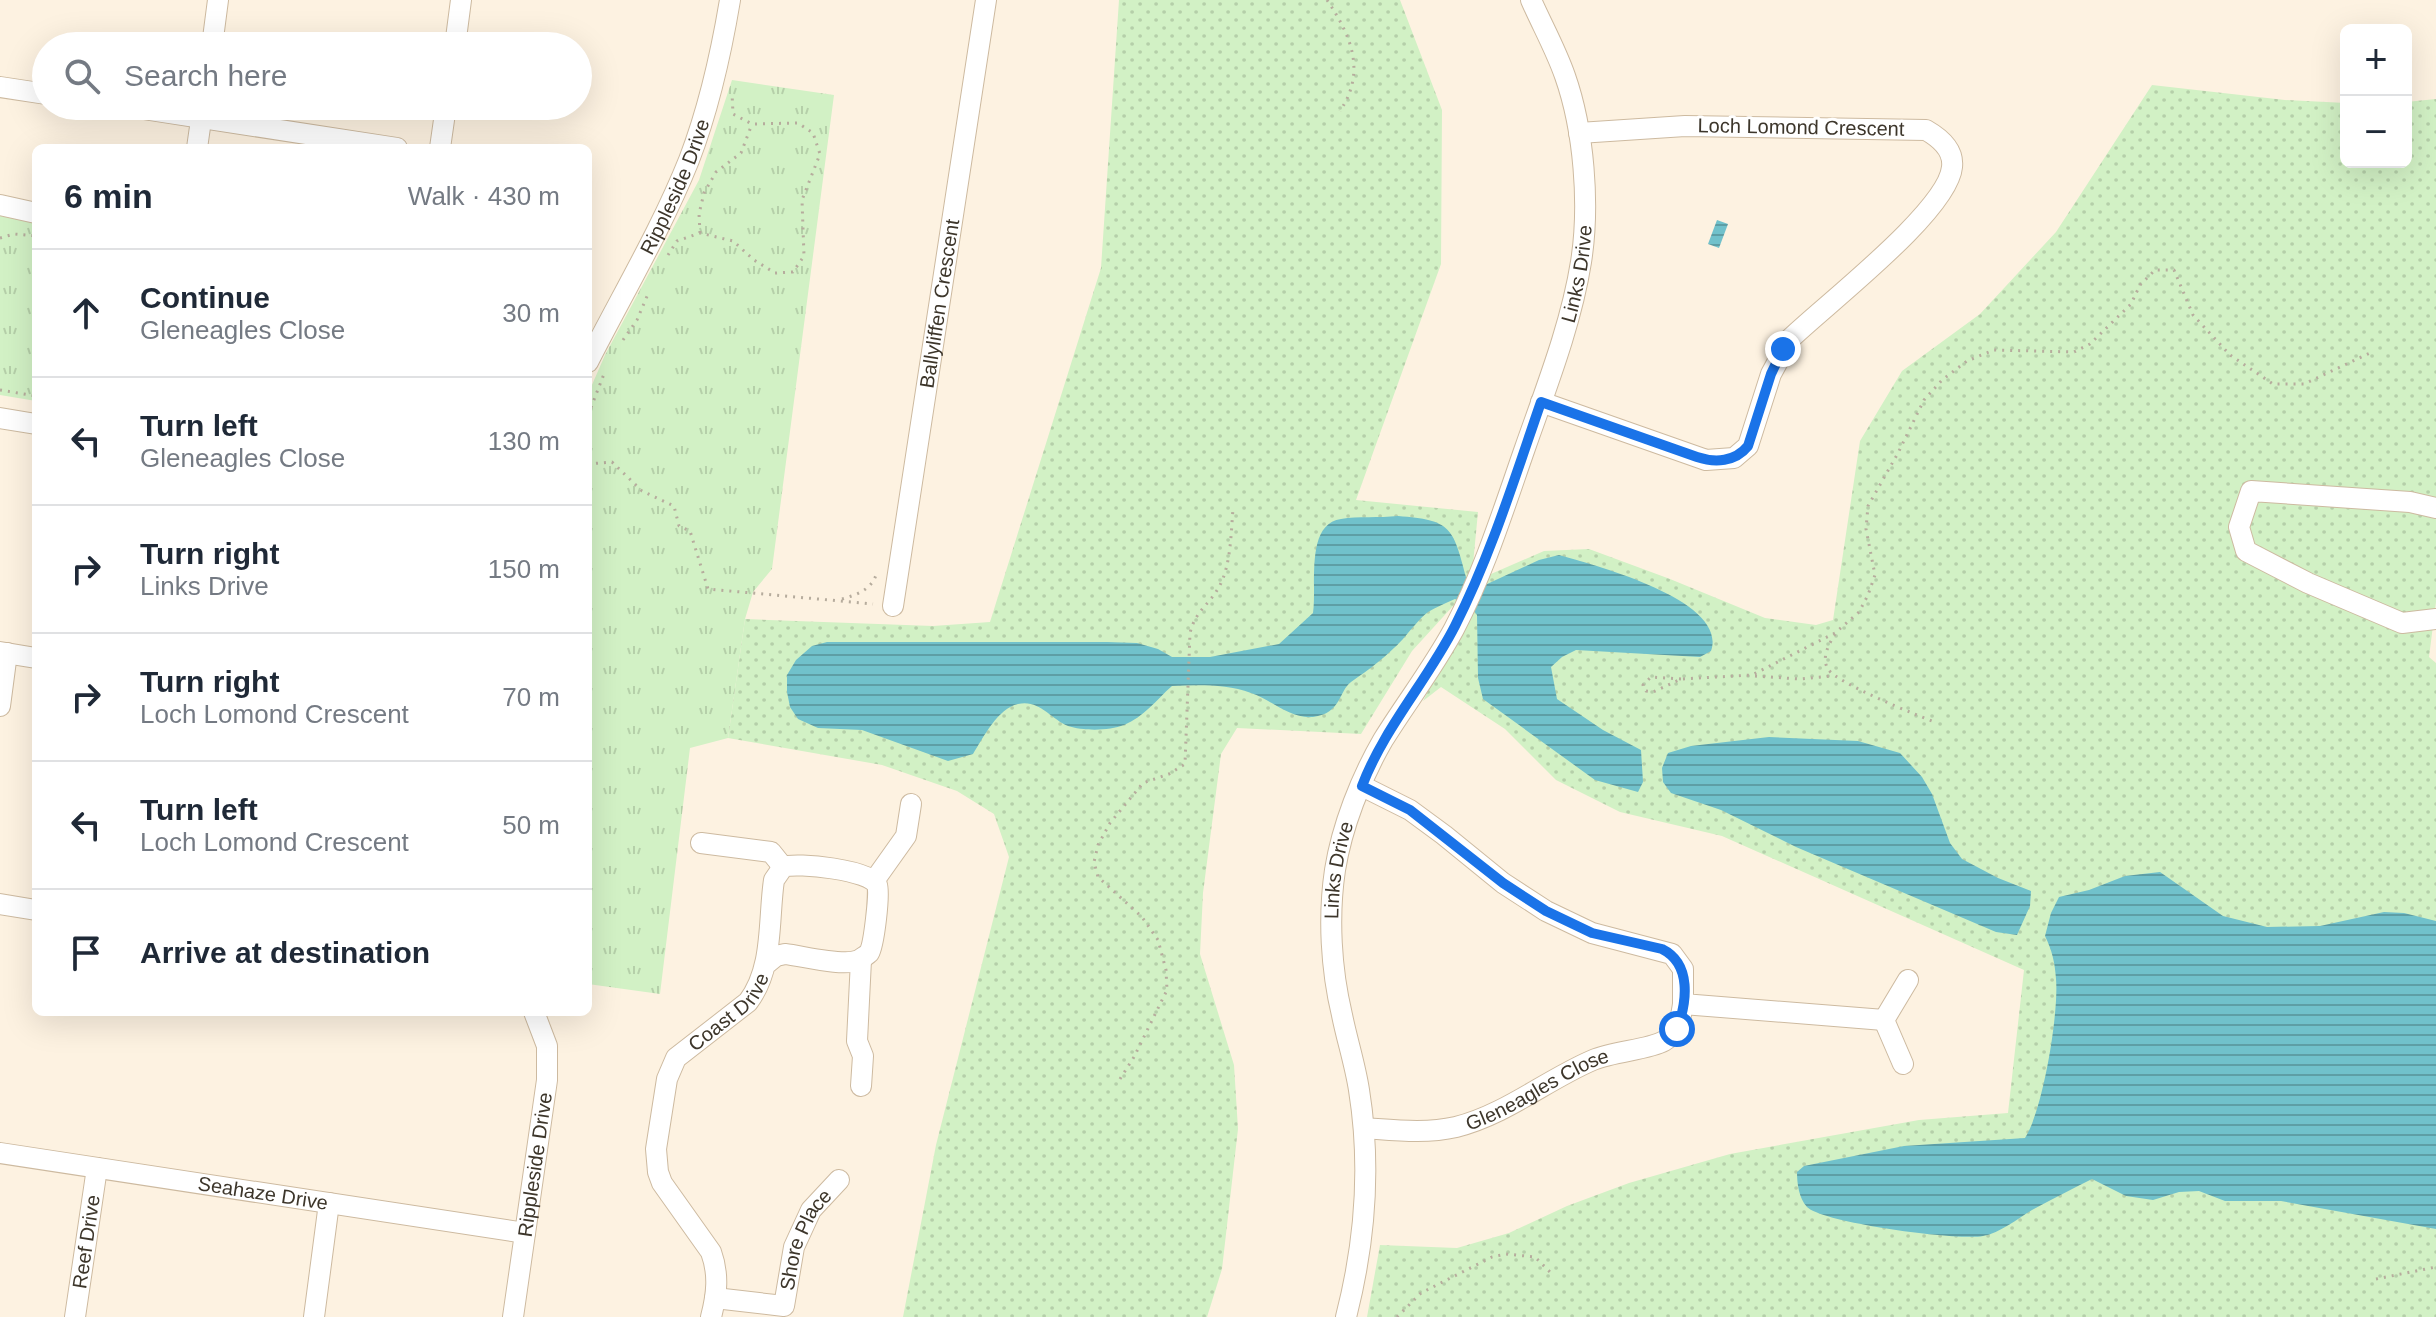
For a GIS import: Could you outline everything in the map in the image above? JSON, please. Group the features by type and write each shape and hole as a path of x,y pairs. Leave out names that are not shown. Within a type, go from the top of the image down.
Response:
{"street":[{"path":"214,32 218,0"},
{"path":"457,32 461,0"},
{"name":"Rippleside Drive","path":"595,354 655,236 689,159 711,92 730,0"},
{"name":"Ballyliffen Crescent","path":"893,606 986,0"},
{"name":"Links Drive","path":"1346,1317 1359,1257 1363,1219 1364,1128 1334,966 1332,916 1336,868 1348,821 1384,739 1421,685 1455,626 1499,523 1541,402 1576,286 1583,245 1583,166 1579,133 1565,77 1531,0"},
{"path":"0,87 32,92"},
{"path":"198,144 201,120"},
{"path":"245,120 375,144"},
{"path":"441,144 444,120"},
{"name":"Loch Lomond Crescent","path":"1541,402 1706,460 1734,458 1748,446 1776,361 1790,339 1912,227 1942,192 1952,171 1953,159 1947,147 1926,130 1685,126 1579,133"},
{"path":"0,205 32,212"},
{"path":"0,418 32,423"},
{"path":"2436,508 2410,502 2251,491 2239,527 2246,551 2308,583 2402,623 2436,619"},
{"path":"0,706 4,653 32,657"},
{"path":"1362,786 1410,810 1503,883 1546,911 1592,933 1672,954 1683,969 1683,1004 1884,1020"},
{"path":"874,881 906,836 911,804"},
{"path":"701,843 771,852 783,867 799,865 864,874 874,881 878,893 872,943 861,960 857,1041 863,1056 861,1086"},
{"name":"Coast Drive","path":"713,1308 716,1264 711,1252 662,1183 656,1149 670,1067 676,1058 748,1002 761,982 774,880 783,867"},
{"path":"0,904 32,909"},
{"name":"Coast Drive","path":"765,965 776,956 785,954 840,962 861,960"},
{"path":"1884,1020 1908,980"},
{"name":"Gleneagles Close","path":"1364,1128 1432,1130 1454,1127 1488,1116 1593,1060 1663,1041 1677,1029 1683,1004"},
{"name":"Rippleside Drive","path":"513,1317 547,1080 547,1046 536,1016"},
{"path":"1884,1020 1903,1064"},
{"name":"Seahaze Drive","path":"0,1153 525,1233"},
{"name":"Reef Drive","path":"75,1317 97,1168"},
{"name":"Shore Place","path":"713,1308 783,1312 794,1247 811,1210 839,1180"},
{"path":"314,1317 329,1203"}],"path":[{"path":"1327,0 1337,15 1354,58 1355,78 1340,111"},
{"path":"662,265 677,241 700,233 733,241 775,273 793,272 804,256 802,200 820,154 813,133 798,123 752,124 733,114 732,91"},
{"path":"700,233 699,214 704,193 716,172 741,153 752,124"},
{"path":"0,238 14,234 32,236"},
{"path":"1752,675 1835,633 1859,612 1875,575 1866,529 1868,506 1924,400 1942,380 1967,361 1994,350 2074,352 2090,344 2131,304 2140,285 2155,270 2166,269 2174,270 2193,315 2230,355 2273,384 2304,384 2372,352"},
{"path":"623,340 637,320 649,291"},
{"path":"592,380 595,354"},
{"path":"0,390 32,395"},
{"path":"592,464 612,462 642,491 674,506 679,526 690,531 708,589 893,606"},
{"path":"1120,1079 1167,990 1166,970 1158,940 1142,917 1098,877 1094,862 1098,845 1110,823 1143,783 1169,774 1185,764 1190,633 1195,616 1213,597 1223,580 1233,509"},
{"path":"1833,675 1825,660 1835,633"},
{"path":"1681,679 1653,692 1646,691 1643,685 1651,677 1681,679 1752,675 1800,679 1833,675 1937,723"},
{"path":"1397,1317 1421,1293 1492,1257 1506,1254 1535,1257 1551,1273"},
{"path":"2376,1279 2436,1267"}],"green space":[{"path":"1119,0 1400,0 1442,110 1441,264 1356,500 1478,512 1473,564 1491,574 1544,551 1589,549 1765,618 1816,625 1833,620 1860,441 1902,371 1980,314 2056,232 2152,85 2285,100 2340,103 2340,168 2412,168 2412,101 2436,99 2436,602 2429,657 2436,663 2436,1317 1367,1317 1380,1245 1457,1248 1509,1233 1567,1206 1629,1183 1730,1154 1919,1120 2008,1113 2024,970 1722,836 1620,812 1556,780 1505,729 1441,687 1423,701 1468,612 1453,606 1412,651 1361,734 1237,728 1221,754 1203,893 1200,954 1234,1065 1238,1129 1222,1269 1207,1317 903,1317 936,1145 1009,857 994,814 957,791 882,765 728,738 745,619 933,626 990,622 1101,268"},
{"path":"732,80 834,95 772,569 753,592 745,619 728,738 690,748 660,994 592,985 592,385 699,180"},
{"path":"0,213 32,221 32,400 0,395"}],"water":[{"path":"1717,220 1728,224 1719,248 1708,244"},
{"path":"1398,516 1429,520 1447,529 1457,547 1466,577 1485,585 1539,560 1559,555 1655,588 1700,616 1711,633 1711,651 1700,657 1576,650 1551,667 1557,699 1603,730 1641,750 1643,782 1638,792 1595,780 1483,699 1478,678 1477,615 1472,608 1455,599 1428,612 1391,651 1347,686 1334,707 1313,717 1289,712 1251,693 1212,686 1172,686 1138,718 1118,727 1104,729 1068,726 1039,707 1025,703 1004,711 973,754 948,761 862,730 818,728 798,719 790,707 787,675 796,660 812,646 827,642 1137,643 1172,657 1210,657 1279,644 1313,613 1317,544 1330,523 1348,518"},
{"path":"1769,737 1858,741 1900,753 1922,777 1932,794 1950,843 1962,859 2031,891 2030,906 2017,935 1996,932 1796,847 1721,810 1671,793 1663,782 1662,768 1668,753 1691,746"},
{"path":"2160,872 2223,916 2267,927 2320,926 2384,912 2404,913 2436,921 2436,1229 2281,1201 2225,1201 2199,1191 2179,1192 2153,1200 2126,1196 2092,1179 2002,1229 1983,1236 1948,1236 1863,1225 1807,1207 1797,1181 1797,1172 1804,1166 1904,1146 2025,1138 2044,1084 2052,1037 2056,979 2053,957 2045,936 2059,897 2089,890 2125,876"}],"route":[{"path":"1677,1029 1683,1004 1684,977 1683,969 1672,954 1592,933 1546,911 1484,869 1410,810 1362,786 1384,739 1421,685 1455,626 1499,523 1541,402 1706,460 1726,460 1742,453 1748,446 1771,374 1783,349"}]}
